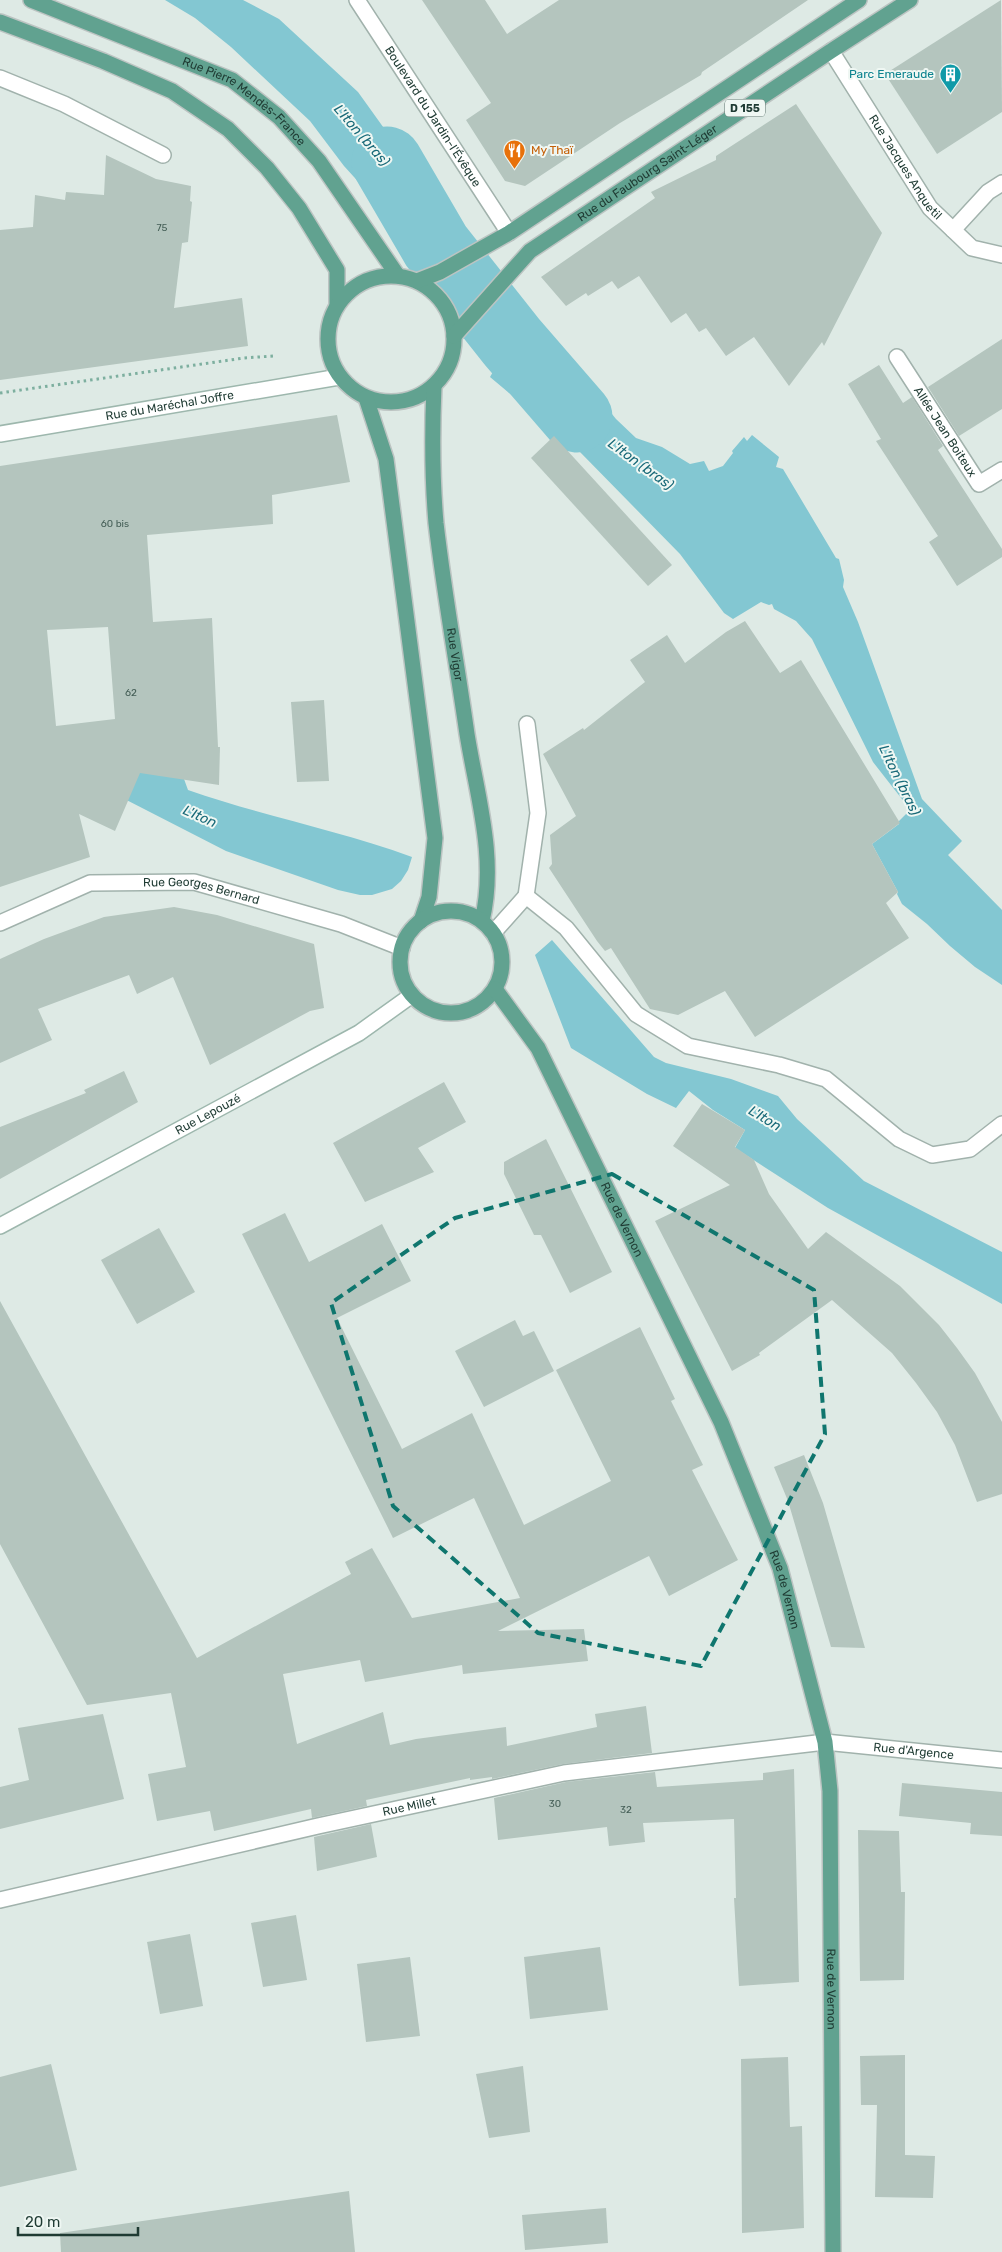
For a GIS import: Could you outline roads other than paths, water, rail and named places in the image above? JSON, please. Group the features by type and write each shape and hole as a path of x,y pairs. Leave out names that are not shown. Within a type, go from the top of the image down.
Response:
{"main road":[{"name":"Rue Pierre Mendès-France","path":"31,0 232,80 279,117 319,161 398,276"},
{"name":"Rue du Faubourg Saint-Léger","path":"417,281 440,272 489,246 859,0"},
{"name":"Rue du Faubourg Saint-Léger","path":"454,336 530,251 830,51 910,0"},
{"path":"0,22 103,61 172,91 228,129 267,168 299,208 337,270 337,305"},
{"path":"380,276 398,276 417,281 436,294 449,313 454,336 450,363 434,386 402,402 366,398 339,377 329,354 328,330 337,305 348,291 363,282 380,276"},
{"name":"Rue Vigor","path":"434,386 432,456 436,523 468,737 488,852 487,927"},
{"path":"366,398 386,459 436,846 429,897 422,921"},
{"path":"453,911 469,914 487,927 500,946 502,961 501,975 495,989 484,1002 471,1009 455,1013 439,1012 425,1005 412,995 404,980 400,964 402,948 410,933 422,921 436,913 453,911"},
{"name":"Rue de Vernon","path":"495,989 538,1048 721,1422 780,1568 825,1742 830,1791 833,2252"}],"street":[{"name":"Boulevard du Jardin-l'Évêque","path":"357,0 509,233"},
{"name":"Rue Jacques Anquetil","path":"830,51 930,208 972,248 1002,254"},
{"path":"0,78 64,104 163,155"},
{"path":"953,230 988,192 1002,183"},
{"name":"Allée Jean Boiteux","path":"898,356 979,484 1002,470"},
{"name":"Rue du Maréchal Joffre","path":"0,434 339,377"},
{"path":"487,927 526,896 538,813 527,724"},
{"name":"Rue Georges Bernard","path":"0,924 90,883 194,882 341,924 402,948"},
{"path":"526,896 566,928 636,1014 688,1046 779,1065 826,1079 899,1139 932,1155 970,1149 1002,1124"},
{"name":"Rue Lepouzé","path":"0,1226 359,1033 412,995"},
{"name":"Rue d'Argence","path":"825,1742 1002,1760"},
{"name":"Rue Millet","path":"0,1900 308,1828 564,1773 825,1742"}],"water":[{"path":"165,0 243,0 279,19 358,92 462,237 410,252 390,229 364,188 344,166 310,121 231,47 195,18"},
{"path":"525,316 543,326 565,361 574,385 603,403 616,419 636,438 662,447 690,464 704,461 709,471 723,466 733,453 732,451 744,437 747,441 752,435 779,457 776,467 783,469 836,558 839,559 844,580 843,587 858,622 922,799 962,841 948,855 1002,910 1002,985 975,967 902,904 897,894 898,892 872,844 899,824 898,822 909,811 905,803 873,762 812,639 796,621 774,609 772,604 769,605 761,602 733,619 724,613 680,554 580,452 490,377"},
{"name":"L'Iton","path":"0,739 184,779 188,790 244,808 384,847 412,857 408,870 401,881 392,889 372,895 360,895 338,890 226,851 107,790 0,784"},
{"name":"L'Iton","path":"552,940 654,1057 666,1063 731,1079 778,1096 797,1119 864,1181 1002,1252 1002,1304 828,1208 735,1148 745,1130 713,1110 689,1091 676,1108 647,1094 571,1048 535,955"}],"waterway":[{"name":"L'Iton (bras)","path":"387,162 436,246 512,342 577,417"}],"place":[{"name":"Parc Emeraude","path":"950,93"},
{"name":"My Thaï","path":"515,169"}]}
